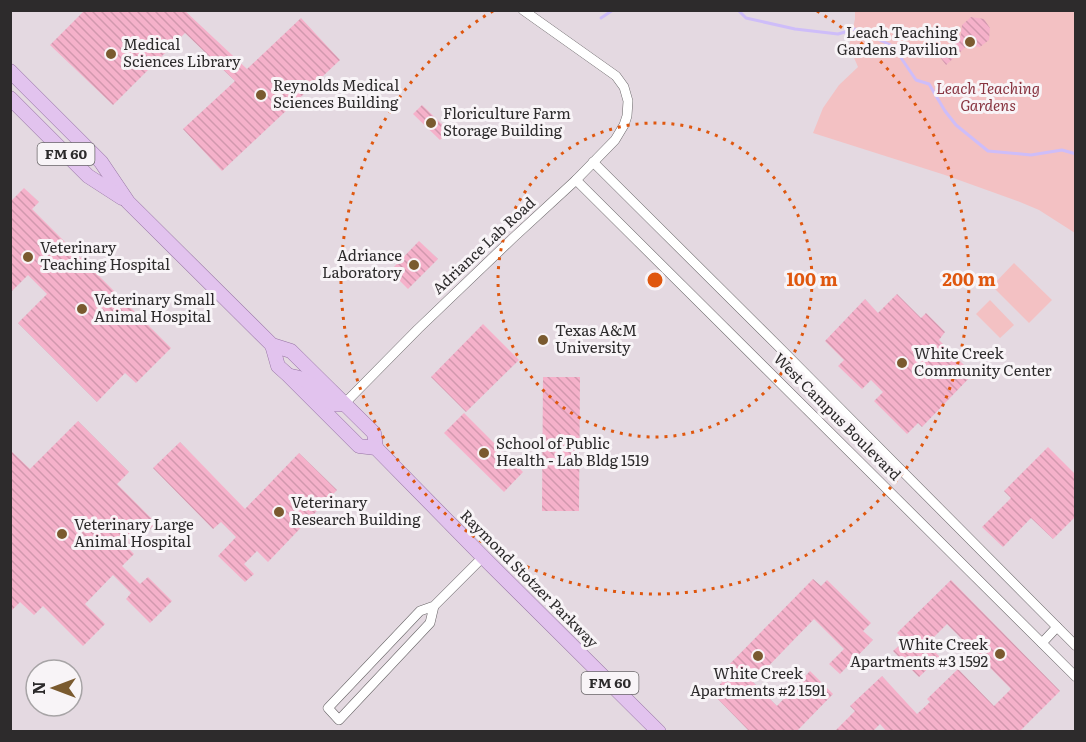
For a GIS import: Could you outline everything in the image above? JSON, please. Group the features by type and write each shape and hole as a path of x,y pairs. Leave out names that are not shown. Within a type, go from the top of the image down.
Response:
{"main road":[{"name":"Raymond Stotzer Parkway","path":"10,71 101,162 128,202 272,345 291,351 374,433 376,448 659,732"},
{"name":"Raymond Stotzer Parkway","path":"10,98 88,176 128,202"},
{"path":"35,123 49,109"},
{"name":"Raymond Stotzer Parkway","path":"272,345 278,366 359,446 376,448"},
{"path":"288,375 307,380 331,404 344,404"}],"street":[{"name":"Adriance Lab Road","path":"344,404 449,299 576,180 620,133 627,116 628,101 624,87 616,76 528,12"},
{"name":"West Campus Boulevard","path":"593,162 1076,646"},
{"name":"West Campus Boulevard","path":"576,180 1076,676"},
{"path":"434,606 430,623 339,720 328,708 420,610 434,606 483,557"},
{"path":"1042,643 1057,627"}],"shaded area":[{"name":"Texas A&M University","path":"10,11 1075,11 1075,731 11,731"}],"green space":[{"name":"Leach Teaching Gardens","path":"855,11 1075,11 1075,233 1039,210 1020,202 945,175 813,133 823,108 839,85 858,67 849,46"},
{"path":"1014,263 1052,300 1029,323 992,286"},
{"path":"990,300 1014,325 1000,338 976,314"}],"building":[{"path":"85,10 184,10 247,69 301,18 340,60 222,171 183,129 235,81 185,33 113,105 50,45"},
{"name":"Leach Teaching Gardens Pavilion","path":"971,17 984,19 990,28 989,40 980,47 968,45 946,65 939,56 961,35 962,25"},
{"name":"Floriculture Farm Storage Building","path":"422,105 449,131 440,140 413,114"},
{"name":"Veterinary Small Animal Hospital","path":"24,188 39,202 32,209 171,348 136,383 125,373 97,402 18,323 47,294 28,275 10,293 10,202"},
{"name":"Adriance Laboratory","path":"419,241 438,259 408,289 390,271"},
{"name":"White Creek Community Center","path":"897,294 921,318 926,313 945,332 939,340 973,374 922,427 918,423 907,434 874,401 883,392 871,380 862,389 838,366 844,360 825,341 865,299 878,313"},
{"path":"483,324 519,360 466,412 431,377"},
{"path":"543,377 580,377 579,511 542,511"},
{"name":"School of Public Health - Lab Bldg 1519","path":"464,413 523,472 504,492 444,433"},
{"name":"Veterinary Large Animal Hospital","path":"78,421 129,472 117,484 156,523 130,550 134,554 122,566 140,584 148,577 172,601 150,623 126,599 131,593 113,575 85,604 105,624 83,646 43,606 34,615 20,602 10,612 10,450 30,469"},
{"name":"Veterinary Research Building","path":"180,442 245,509 299,453 337,490 268,562 257,551 244,564 254,574 245,582 218,556 236,537 221,522 213,529 153,468"},
{"path":"1048,447 1076,475 1076,516 1053,539 1031,518 1003,547 982,527 1011,498 1004,491"},
{"name":"White Creek Apartments #2 1591","path":"813,579 821,586 827,580 871,623 863,631 873,640 840,674 829,664 844,649 814,619 753,682 777,706 810,671 833,694 796,732 750,732 712,693 724,680 719,675"},
{"name":"White Creek Apartments #3 1592","path":"951,580 1060,691 1019,732 887,732 880,724 872,732 834,732 855,711 850,706 882,676 917,714 930,702 927,699 958,669 994,706 1011,689 947,624 927,644 940,657 919,677 893,651 905,640 897,633"}],"waterway":[{"path":"601,18 613,10"},
{"path":"738,10 746,18 795,29 838,34 855,29 893,46 916,80 929,84 956,125 988,151 1031,155 1062,150 1076,154"}],"place":[{"name":"Leach Teaching Gardens Pavilion","path":"970,42"},
{"name":"Medical Sciences Library","path":"111,54"},
{"name":"Reynolds Medical Sciences Building","path":"261,95"},
{"name":"Floriculture Farm Storage Building","path":"431,123"},
{"name":"Veterinary Teaching Hospital","path":"28,257"},
{"name":"Adriance Laboratory","path":"414,265"},
{"name":"Veterinary Small Animal Hospital","path":"82,309"},
{"name":"Texas A&M University","path":"543,340"},
{"name":"White Creek Community Center","path":"902,363"},
{"name":"School of Public Health - Lab Bldg 1519","path":"484,453"},
{"name":"Veterinary Research Building","path":"279,512"},
{"name":"Veterinary Large Animal Hospital","path":"62,534"},
{"name":"White Creek Apartments #3 1592","path":"1000,654"},
{"name":"White Creek Apartments #2 1591","path":"758,656"}]}
